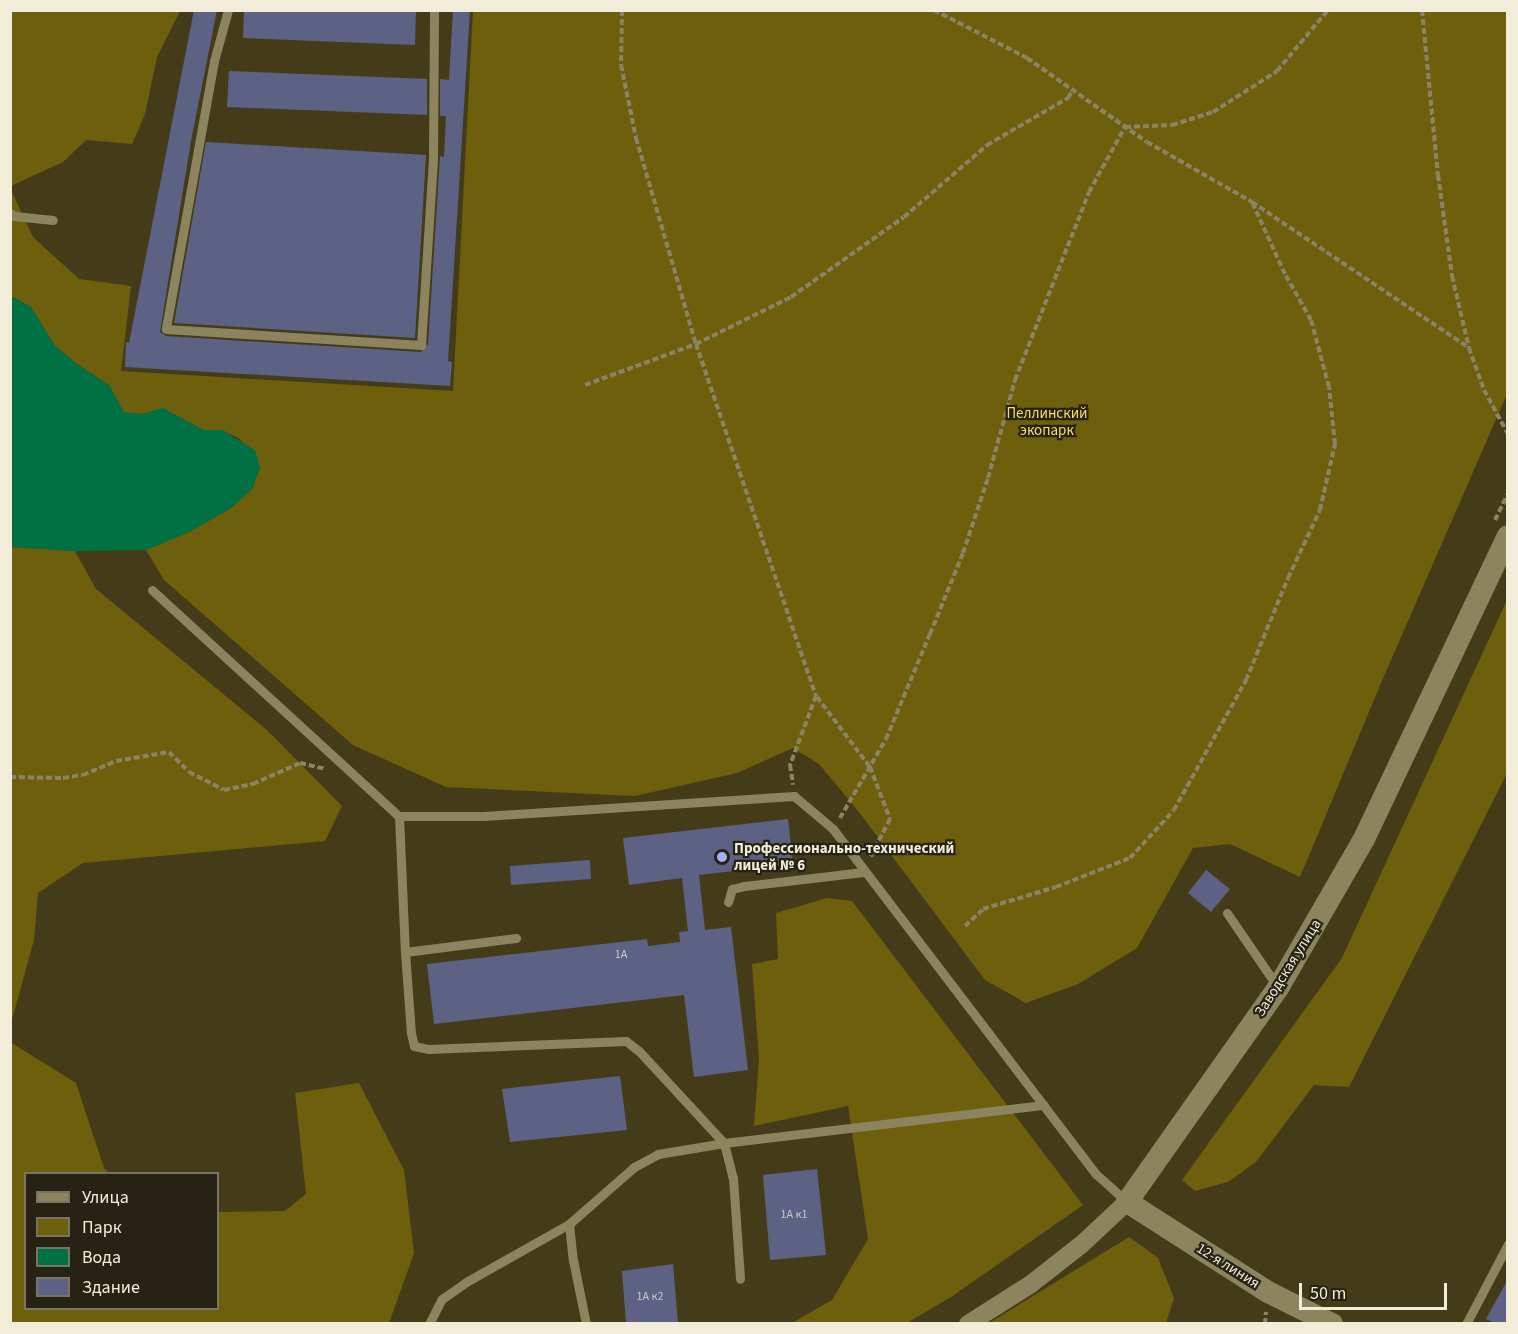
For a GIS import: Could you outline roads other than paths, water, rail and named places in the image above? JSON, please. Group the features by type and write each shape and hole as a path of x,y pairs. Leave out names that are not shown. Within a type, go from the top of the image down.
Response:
{"street":[{"name":"Заводская улица","path":"969,1323 1031,1284 1081,1245 1127,1202 1278,988 1364,839 1500,531"},
{"name":"12-я линия","path":"1127,1202 1268,1292 1332,1323"}],"lane":[{"path":"228,10 214,61 166,329 421,345 433,159 434,10"},
{"path":"10,213 14,216 53,220"},
{"path":"152,590 399,816 484,816 794,796 833,829 863,872 1096,1174 1127,1202"},
{"path":"399,816 405,952 414,1046 428,1049 626,1041 639,1051 724,1143 733,1178 740,1279"},
{"path":"728,902 732,889 744,886 863,872"},
{"path":"1227,913 1278,988"},
{"path":"405,952 516,938"},
{"path":"429,1323 442,1299 466,1282 569,1224 634,1167 658,1154 724,1143 1044,1105"},
{"path":"569,1224 573,1260 586,1323"},
{"path":"1466,1323 1508,1244"}],"water":[{"path":"10,296 31,307 55,346 109,385 124,412 142,414 163,408 203,430 222,430 255,450 260,468 252,489 231,508 189,532 146,550 75,551 11,547"}],"place":[{"name":"Профессионально-технический лицей № 6","path":"722,857"}],"park label":[{"name":"Пеллинский экопарк","path":"1047,422"}]}
